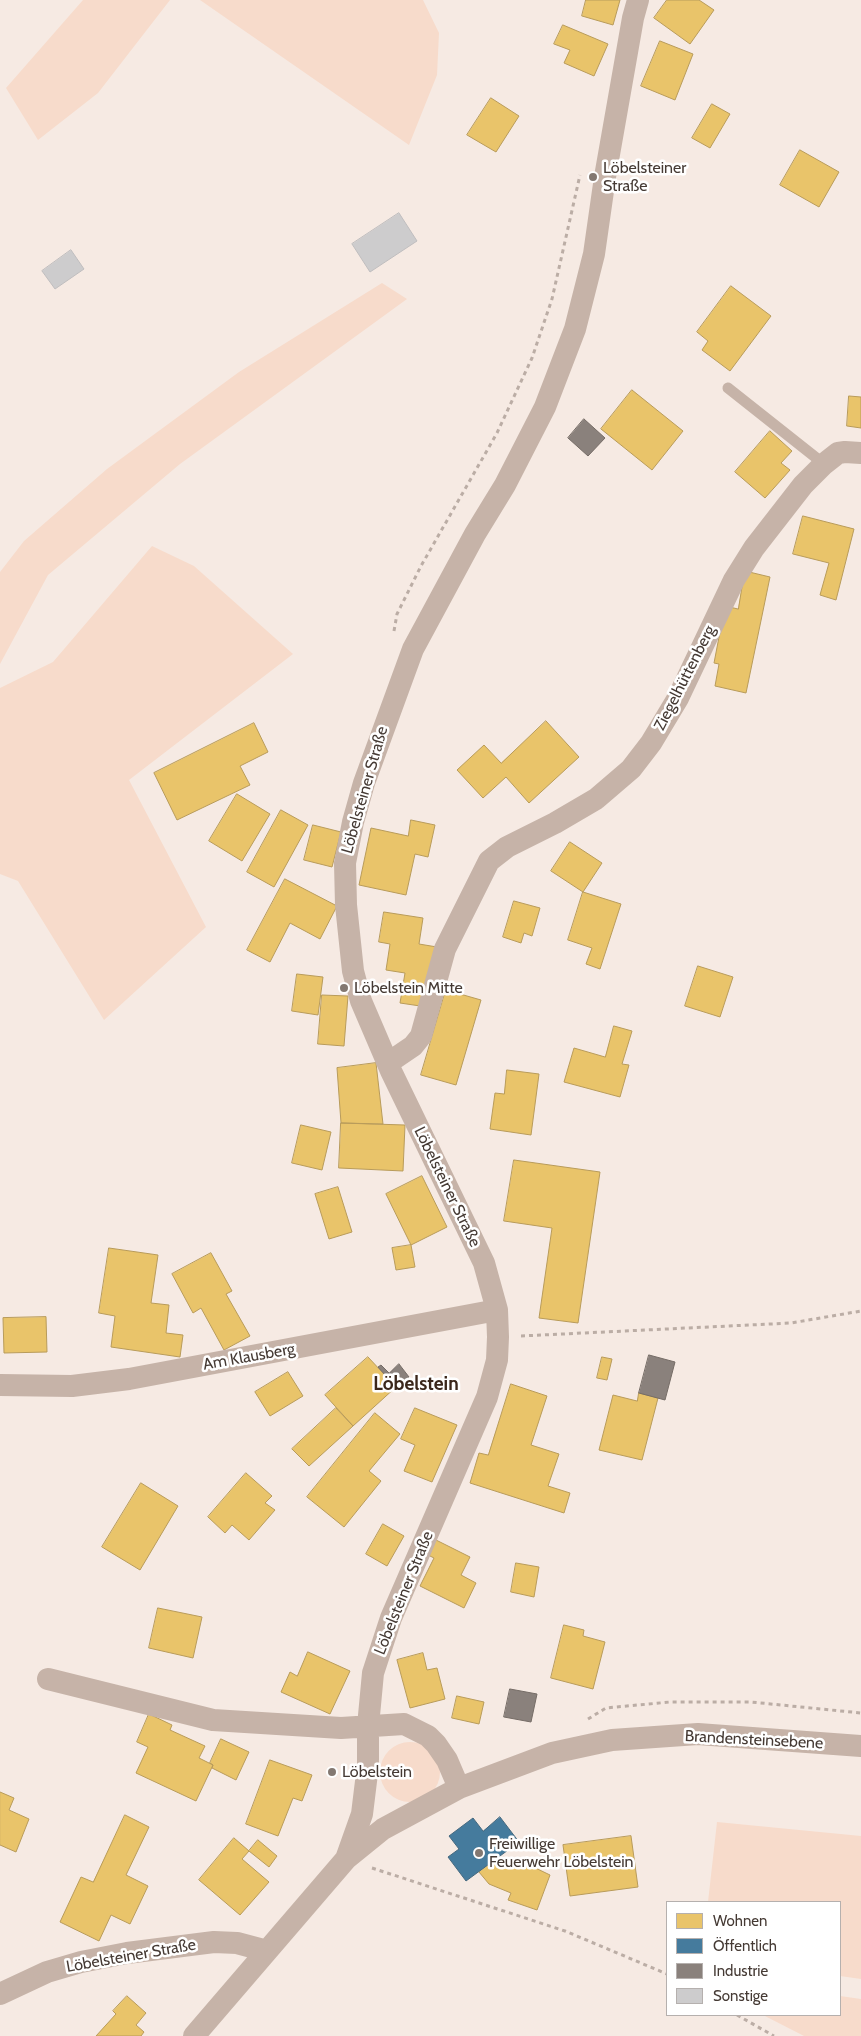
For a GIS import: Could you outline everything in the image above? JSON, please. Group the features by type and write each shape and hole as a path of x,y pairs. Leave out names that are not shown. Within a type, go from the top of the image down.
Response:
{"street":[{"name":"Löbelsteiner Straße","path":"194,2036 346,1859 362,1814 368,1765 368,1726 373,1673 391,1618 488,1397 497,1360 497,1310 484,1263 388,1063 361,1001 354,971 346,905 344,863 364,783 413,649 475,534 514,468 545,407 575,329 594,254 605,177 633,18 638,0"},
{"name":"Ziegelhüttenberg","path":"388,1063 413,1046 421,1036 445,949 489,860 508,847 596,799 631,769 651,743 678,698 734,580 754,548 803,485 824,464 838,453 861,453"},
{"name":"Am Klausberg","path":"0,1385 72,1386 129,1379 497,1310"},
{"path":"48,1679 213,1720 341,1728 404,1724 428,1736 447,1760 459,1788"},
{"name":"Brandensteinsebene","path":"346,1859 383,1829 459,1788 552,1753 612,1740 698,1734 861,1746"},
{"name":"Löbelsteiner Straße","path":"0,1994 47,1972 81,1962 127,1953 214,1942 237,1943 267,1951"}],"lane":[{"path":"728,388 824,464"}],"path":[{"path":"393,633 397,614 420,566 497,434 532,358 552,299 578,177 585,170"},
{"path":"498,1337 791,1323 861,1311"},
{"path":"346,1859 564,1932 666,1974"},
{"path":"739,2016 774,2036"}],"shaded area":[{"path":"83,0 170,0 98,93 38,140 6,88"},
{"path":"200,0 423,0 439,33 437,75 409,145"},
{"path":"382,283 407,299 180,464 48,575 0,664 0,572 24,541 107,469 239,372"},
{"path":"152,546 194,566 293,654 129,780 206,927 104,1020 18,881 0,874 0,688 53,662"},
{"path":"410,1742 426,1747 431,1751 435,1756 440,1772 435,1788 431,1793 426,1797 410,1802 394,1797 389,1793 385,1788 380,1772 385,1756 389,1751 394,1747"},
{"path":"717,1822 861,1836 861,1979 841,1976 841,1901 708,1901"},
{"path":"841,1996 861,1999 861,2036 804,2036 765,2016 841,2016"}],"building: Wohnen":[{"path":"586,0 620,0 613,25 582,16"},
{"path":"667,0 699,0 714,10 690,44 654,18"},
{"path":"563,25 608,44 594,76 564,63 570,50 554,44"},
{"path":"660,41 693,54 675,100 641,86"},
{"path":"491,98 519,116 496,152 467,135"},
{"path":"712,104 730,114 710,148 692,138"},
{"path":"800,150 839,172 819,207 780,185"},
{"path":"731,286 771,316 730,371 702,350 708,341 697,332"},
{"path":"632,390 683,431 652,470 601,429"},
{"path":"849,396 861,397 861,428 847,426"},
{"path":"770,431 792,451 781,463 790,470 765,498 735,472"},
{"path":"803,516 854,529 836,600 820,595 829,563 793,554"},
{"path":"745,571 770,577 746,693 715,686 719,664 714,663 725,606 738,609"},
{"path":"546,721 579,757 529,803 506,777 483,798 457,770 484,745 501,763"},
{"path":"254,723 268,752 240,766 250,785 177,820 154,773"},
{"path":"237,794 270,814 242,861 209,841"},
{"path":"281,810 308,825 274,887 247,872"},
{"path":"411,820 435,825 428,857 415,854 406,895 359,885 371,828 408,836"},
{"path":"313,825 341,832 332,867 304,860"},
{"path":"570,842 602,863 583,892 551,871"},
{"path":"285,879 337,906 320,939 290,923 270,962 247,950"},
{"path":"583,892 621,904 600,969 586,964 592,948 568,940"},
{"path":"514,901 540,908 532,936 524,933 521,943 503,937"},
{"path":"384,912 423,918 419,944 437,947 427,1007 400,1003 405,973 386,970 390,944 379,942"},
{"path":"698,966 733,977 720,1017 685,1006"},
{"path":"297,974 323,977 318,1015 292,1011"},
{"path":"446,990 481,1000 456,1085 421,1075"},
{"path":"322,995 348,996 344,1046 318,1044"},
{"path":"614,1026 632,1031 622,1064 629,1065 620,1097 564,1082 574,1048 605,1057"},
{"path":"376,1063 383,1124 341,1123 337,1068"},
{"path":"507,1070 539,1074 531,1135 490,1129 495,1093 504,1094"},
{"path":"341,1123 405,1125 403,1171 339,1168"},
{"path":"301,1125 331,1132 322,1170 292,1163"},
{"path":"514,1160 600,1172 578,1323 539,1318 552,1228 504,1221"},
{"path":"422,1176 447,1227 411,1245 386,1194"},
{"path":"338,1187 352,1232 329,1239 315,1194"},
{"path":"411,1245 415,1267 396,1270 392,1248"},
{"path":"109,1248 158,1255 151,1303 169,1305 166,1333 183,1335 180,1357 111,1347 115,1316 99,1313"},
{"path":"211,1253 232,1291 226,1294 250,1336 224,1350 201,1308 193,1313 172,1274"},
{"path":"46,1317 47,1352 4,1353 3,1318"},
{"path":"368,1357 396,1387 353,1426 325,1395"},
{"path":"602,1357 612,1359 607,1380 597,1378"},
{"path":"288,1372 303,1396 270,1416 255,1392"},
{"path":"511,1384 547,1396 531,1445 559,1454 548,1486 570,1493 564,1513 470,1483 479,1453 488,1455"},
{"path":"639,1393 658,1398 642,1460 599,1450 613,1395 637,1401"},
{"path":"336,1408 353,1426 309,1466 292,1449"},
{"path":"415,1408 457,1425 432,1482 404,1471 415,1445 401,1439"},
{"path":"375,1413 400,1434 369,1471 381,1481 344,1527 307,1497"},
{"path":"246,1473 272,1496 265,1503 275,1510 249,1540 232,1525 225,1533 208,1517"},
{"path":"141,1483 178,1506 140,1570 102,1547"},
{"path":"383,1524 404,1536 387,1566 366,1554"},
{"path":"436,1540 470,1557 461,1575 476,1583 464,1608 420,1586 434,1558 428,1555"},
{"path":"516,1563 539,1567 534,1597 511,1592"},
{"path":"158,1608 202,1617 193,1658 149,1648"},
{"path":"564,1625 584,1630 583,1636 605,1642 593,1689 551,1678"},
{"path":"308,1652 350,1671 330,1714 281,1692 290,1672 297,1676"},
{"path":"423,1653 427,1670 437,1668 445,1699 410,1708 397,1660"},
{"path":"457,1696 484,1702 479,1724 452,1718"},
{"path":"149,1714 172,1725 170,1730 205,1746 199,1758 213,1765 196,1801 136,1773 148,1747 137,1742"},
{"path":"221,1739 249,1752 236,1780 212,1768 213,1765 210,1763"},
{"path":"270,1760 312,1775 302,1801 293,1798 278,1836 246,1824"},
{"path":"0,1792 14,1798 9,1810 29,1819 16,1852 0,1845"},
{"path":"125,1815 149,1827 126,1875 148,1886 130,1924 111,1915 99,1941 60,1922 81,1877 93,1882"},
{"path":"631,1836 638,1887 570,1896 563,1845"},
{"path":"234,1838 249,1851 242,1859 269,1882 240,1915 199,1880"},
{"path":"258,1840 277,1856 269,1867 249,1851"},
{"path":"499,1857 504,1864 523,1869 525,1863 550,1875 537,1910 508,1900 511,1893 489,1884 479,1872"},
{"path":"127,1996 146,2013 136,2025 144,2032 141,2036 96,2036 116,2014 113,2011"}],"building: Öffentlich":[{"name":"Freiwillige Feuerwehr Löbelstein","path":"500,1817 519,1842 466,1881 448,1857 459,1849 449,1836 473,1818 483,1831"}],"building: Industrie":[{"path":"584,419 605,438 588,456 568,438"},
{"path":"649,1355 675,1362 665,1400 639,1393"},
{"path":"399,1364 409,1377 396,1387 378,1367 381,1365 389,1373"},
{"path":"510,1689 537,1694 531,1722 504,1717"}],"building: Sonstige":[{"path":"399,213 417,241 370,272 352,244"},
{"path":"71,250 84,269 55,289 42,271"}],"place":[{"name":"Löbelsteiner Straße","path":"593,177"},
{"name":"Löbelstein Mitte","path":"344,988"},
{"name":"Löbelstein","path":"332,1772"},
{"name":"Freiwillige Feuerwehr Löbelstein","path":"479,1853"}],"district":[{"name":"Löbelstein","path":"416,1384"}]}
